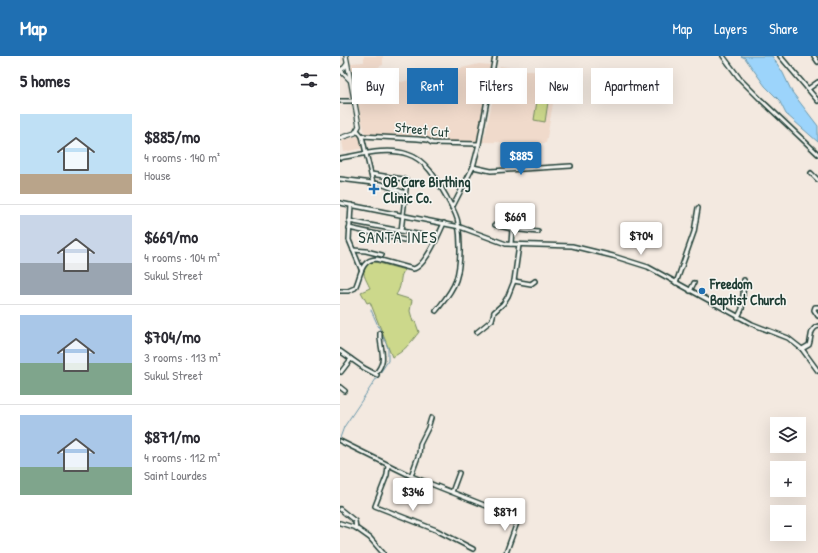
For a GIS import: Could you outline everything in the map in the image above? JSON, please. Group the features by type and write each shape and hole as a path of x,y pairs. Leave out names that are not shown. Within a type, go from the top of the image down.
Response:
{"main road":[{"path":"346,56 352,91"},
{"path":"347,63 344,68 340,70 350,81"},
{"path":"340,138 352,134 357,130 358,123 355,104"}],"street":[{"path":"452,208 473,168 479,144 495,56"},
{"path":"723,56 750,89 818,154"},
{"path":"780,56 818,101"},
{"path":"814,56 818,62"},
{"path":"808,89 818,82"},
{"path":"340,101 352,101"},
{"path":"357,130 362,136 373,183"},
{"name":"Street Cut","path":"362,136 418,139 427,140 432,143 479,144"},
{"path":"340,158 387,151 402,152 420,160 438,182 457,220 460,251 456,280 453,287 436,311"},
{"path":"473,168 491,171 570,166"},
{"path":"811,173 818,180"},
{"path":"371,174 405,180 407,183 401,231"},
{"path":"340,179 373,183 405,193"},
{"path":"340,203 444,223 497,241 511,244 572,246 602,253 648,267 738,317 795,342 818,371"},
{"path":"351,205 349,221 350,240 361,269"},
{"path":"676,283 694,232 698,208"},
{"path":"349,221 422,235"},
{"path":"340,291 348,291 355,288 361,269 367,262 374,259 416,269 422,264 444,223"},
{"path":"495,224 512,229 538,232"},
{"path":"349,228 404,240"},
{"path":"511,244 512,229"},
{"path":"477,332 492,320 494,312 503,304 508,296 514,281 519,245"},
{"path":"353,250 382,254"},
{"path":"738,317 742,309 744,280"},
{"path":"514,281 531,284 535,281"},
{"path":"690,291 694,283"},
{"path":"818,307 815,307 814,310 818,316"},
{"path":"802,349 809,345 811,332 818,326"},
{"path":"340,351 376,375 382,360 380,333"},
{"path":"341,372 351,359"},
{"path":"340,387 345,391"},
{"path":"411,476 419,454 420,444 431,418"},
{"path":"340,441 388,466 411,476 484,505 519,517 506,553"},
{"path":"388,466 387,475 375,506 436,530 473,549"},
{"path":"452,492 460,473"},
{"path":"340,509 355,521 356,528"},
{"path":"340,523 356,528 370,538 382,553"}],"shaded area":[{"path":"364,56 383,56 383,65 377,68 352,69 351,63 364,62"},
{"path":"479,64 491,65 490,68 466,68 466,104 484,104 477,143 435,142 430,141 430,138 365,134 358,104 399,104 399,83 407,81 407,104 458,104 458,69"},
{"path":"500,66 513,68 500,68"},
{"path":"527,70 535,71 535,104 553,104 546,143 481,142 485,135 492,104 527,104"},
{"path":"360,135 364,148 344,152 342,141 350,138 351,140 351,138"}],"green space":[{"path":"537,104 548,104 545,122 534,120"},
{"path":"375,262 405,270 396,295 412,300 410,311 413,322 415,321 419,332 404,350 392,357 370,302 367,303 361,292 370,288 364,276 365,266 367,263"}],"water":[{"path":"741,56 772,56 783,73 792,92 818,126 818,142 786,114 779,100 765,86 745,58"}],"waterway":[{"path":"812,56 818,65"},
{"path":"340,438 344,427 388,361 388,348 371,310"},
{"path":"340,525 351,528"},
{"path":"367,538 380,553"}],"place":[{"name":"OB Care Birthing Clinic Co.","path":"374,189"},
{"name":"Freedom Baptist Church","path":"702,291"}],"district":[{"name":"SANTA INES","path":"398,237"}]}
